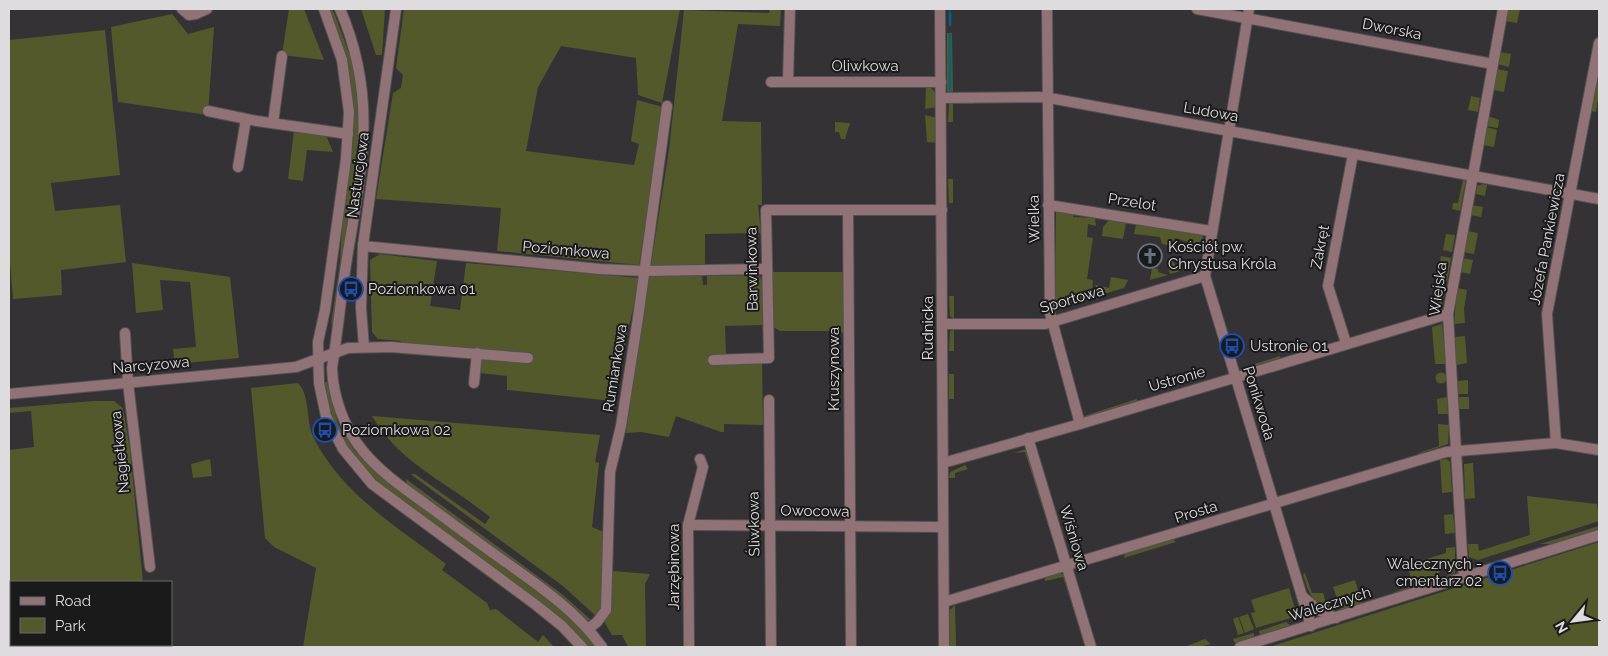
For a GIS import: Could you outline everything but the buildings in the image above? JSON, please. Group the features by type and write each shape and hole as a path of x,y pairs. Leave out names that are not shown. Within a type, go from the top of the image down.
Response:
{"street":[{"path":"182,9 190,15 206,9"},
{"path":"324,9 342,60 347,91 348,134 331,269 318,342 319,383 326,416 342,449 355,466 389,498 543,610 582,647"},
{"path":"340,9 361,74 365,136 332,368 336,396 346,424 364,452 414,496 550,595 588,629 602,647"},
{"name":"Nasturcjowa","path":"364,347 361,308 363,246 396,9"},
{"path":"788,82 790,9"},
{"name":"Rudnicka","path":"940,9 944,324 942,527 944,647"},
{"name":"Wielka","path":"1047,9 1051,323 1080,424"},
{"name":"Dworska","path":"1197,9 1248,13 1493,64"},
{"name":"Wiejska","path":"1466,577 1463,570 1448,314 1503,9"},
{"name":"Ponikwoda","path":"1248,13 1205,276 1311,626"},
{"name":"Józefa Pankiewicza","path":"1556,443 1547,314 1599,43"},
{"path":"273,123 282,56"},
{"name":"Oliwkowa","path":"771,82 941,82"},
{"name":"Ludowa","path":"941,98 1048,98 1599,198"},
{"name":"Rumiankowa","path":"588,629 597,622 606,610 610,472 621,426 645,271 667,106"},
{"path":"208,111 246,119 348,134"},
{"path":"238,167 246,119"},
{"name":"Zakręt","path":"1346,343 1328,286 1353,154"},
{"name":"Przelot","path":"1048,205 1211,231"},
{"name":"Barwinkowa","path":"713,360 769,358 766,210 942,210"},
{"name":"Kruszynowa","path":"848,210 850,527"},
{"name":"Poziomkowa","path":"363,246 645,271 766,269"},
{"name":"Sportowa","path":"944,324 1051,323 1205,276"},
{"name":"Ustronie","path":"943,462 1080,424 1448,314"},
{"name":"Nagietkowa","path":"125,334 128,382 150,567"},
{"name":"Narcyzowa","path":"9,394 296,367 348,348 391,346 528,358"},
{"path":"474,383 477,354"},
{"name":"Śliwkowa","path":"768,400 772,647"},
{"name":"Wiśniowa","path":"1028,438 1091,647"},
{"name":"Prosta","path":"944,602 1456,450 1556,443 1599,450"},
{"name":"Jarzębinowa","path":"689,647 688,525 703,467 700,459"},
{"name":"Owocowa","path":"688,525 942,527"},
{"path":"850,527 851,647"},
{"name":"Walecznych","path":"1240,647 1599,535"},
{"path":"1302,596 1318,610 1336,618"}],"green space":[{"path":"289,9 304,9 324,60 282,55"},
{"path":"329,9 332,9 335,15 357,75 361,142 334,324 331,324 340,263 342,221 353,145 354,121 347,63 340,36"},
{"path":"361,9 385,9 382,55 376,55"},
{"path":"404,9 680,9 662,103 638,95 636,58 561,46 538,87 526,151 634,165 639,144 631,141 637,100 663,107 639,265 497,251 501,208 376,199 393,93 401,88 403,75 396,68"},
{"path":"770,9 781,9 780,26 738,24 722,121 761,122 762,205 758,205 761,233 705,234 705,265 651,265 669,150 684,10 769,13"},
{"path":"1507,9 1520,9 1517,23 1505,21"},
{"path":"172,14 188,34 214,27 208,115 118,102 111,27"},
{"path":"105,30 120,175 51,183 55,211 120,205 126,262 61,270 62,295 13,299 9,250 9,40"},
{"path":"947,33 952,33 953,93 947,91"},
{"path":"1499,52 1511,54 1509,67 1497,64"},
{"path":"1599,58 1599,93 1596,112 1590,111"},
{"path":"1496,69 1508,71 1504,92 1493,90"},
{"path":"930,86 937,96 937,107 925,109 926,87"},
{"path":"1471,96 1480,98 1478,112 1468,110"},
{"path":"949,103 973,104 953,104 953,122 948,122"},
{"path":"925,115 937,118 937,143 927,142"},
{"path":"1488,116 1499,120 1498,128 1486,126"},
{"path":"835,122 850,123 845,139 841,139 839,132 835,132"},
{"path":"1486,127 1497,130 1494,147 1482,145"},
{"path":"294,131 326,135 333,152 307,150 303,181 288,179"},
{"path":"948,179 953,179 953,203 949,203"},
{"path":"1463,179 1466,180 1460,211 1452,209 1453,203 1458,203"},
{"path":"1487,185 1485,196 1476,194 1477,186"},
{"path":"1472,205 1483,207 1481,217 1470,215"},
{"path":"1056,211 1073,214 1073,217 1095,218 1096,226 1088,224 1087,237 1093,238 1087,279 1093,280 1092,297 1057,308 1055,307"},
{"path":"1109,220 1126,223 1123,239 1102,236 1103,227"},
{"path":"1136,224 1203,235 1202,242 1195,244 1175,238 1173,246 1162,244 1160,237 1134,234"},
{"path":"1467,231 1478,233 1474,254 1463,252"},
{"path":"1446,234 1455,235 1452,252 1443,250"},
{"path":"380,254 437,261 430,306 460,310 466,263 640,278 612,401 507,390 507,376 479,373 480,359 401,354 401,341 378,339 372,332 370,260"},
{"path":"1441,256 1451,258 1447,282 1437,279"},
{"path":"1462,258 1473,260 1470,274 1460,272"},
{"path":"1172,260 1176,266 1184,270 1170,274 1168,266"},
{"path":"132,263 230,277 239,358 175,364 173,349 196,347 190,282 160,280 163,310 136,313"},
{"path":"1152,268 1158,269 1158,272 1168,275 1150,280"},
{"path":"771,272 843,272 844,335 840,331 780,331 772,326"},
{"path":"758,275 763,281 767,325 725,326 726,355 710,356 711,365 762,360 763,425 724,424 724,432 721,432 676,416 669,437 641,432 626,433 649,276 702,276 703,285 707,285 707,276"},
{"path":"1111,277 1128,280 1124,288 1097,296 1095,279 1096,285 1109,288"},
{"path":"1435,288 1446,289 1442,304 1432,307"},
{"path":"1457,288 1467,290 1464,309 1465,323 1454,324"},
{"path":"949,296 954,296 954,319 950,316"},
{"path":"1442,324 1446,364 1435,364 1432,327"},
{"path":"954,330 954,351 949,351 950,331"},
{"path":"1465,336 1467,363 1456,365 1455,337"},
{"path":"1280,356 1281,359 1247,370 1242,368"},
{"path":"1441,372 1447,378 1441,384 1435,378"},
{"path":"949,374 954,374 954,399 949,399"},
{"path":"1468,380 1468,394 1458,394 1457,381"},
{"path":"324,382 327,382 338,424 356,452 401,492 565,612 597,647 587,647 563,620 389,491 377,480 355,456 338,429 327,399"},
{"path":"298,383 306,400 310,427 319,448 337,473 351,488 397,528 446,564 442,570 487,603 490,610 496,609 538,642 543,635 554,647 303,647 316,568 274,547 265,538 251,388"},
{"path":"1447,397 1448,414 1438,414 1437,399"},
{"path":"1459,397 1469,397 1469,409 1458,409"},
{"path":"1137,399 1138,403 1085,419 1081,417"},
{"path":"114,401 123,408 130,450 143,581 10,581 10,646 149,647 9,647 9,450 34,447 31,411 9,413 9,408"},
{"path":"372,416 600,435 595,462 599,463 592,527 611,535 612,571 650,574 645,584 646,647 628,647 622,635 612,635 605,623 602,610 597,617 563,586 413,476 411,474 415,474 485,524 490,517 411,460 383,433"},
{"path":"1438,424 1449,425 1448,444 1419,454 1439,446"},
{"path":"1027,449 1055,537 1052,538 1025,452 1013,453"},
{"path":"210,459 212,476 193,478 191,464"},
{"path":"1447,459 1450,462 1452,492 1442,493 1440,460"},
{"path":"1473,463 1475,498 1465,499 1464,464"},
{"path":"965,465 968,469 955,473 955,478 949,478 950,472"},
{"path":"406,479 563,595 592,621 586,620 551,590 407,484"},
{"path":"1527,496 1597,504 1599,521 1478,560 1469,557 1468,544 1478,544 1479,551 1530,535"},
{"path":"1453,514 1455,533 1445,534 1444,515"},
{"path":"1599,526 1599,529 1554,544 1540,544"},
{"path":"1173,539 1176,542 1124,558 1125,553"},
{"path":"1599,542 1599,647 1269,647"},
{"path":"1455,547 1455,573 1447,576 1449,574 1445,569 1439,572 1441,578 1387,595 1413,585 1407,565 1446,553 1446,548"},
{"path":"1060,573 1066,575 1079,627 1063,577 1045,581 1045,577"},
{"path":"1305,573 1312,593 1323,593 1326,603 1331,605 1335,611 1322,606 1313,598 1305,581 1303,574"},
{"path":"1355,580 1362,603 1341,610 1333,587"},
{"path":"1289,588 1297,616 1256,628 1251,613 1255,612 1251,600"},
{"path":"955,605 956,647 950,647 950,610"},
{"path":"1248,614 1254,629 1245,633 1239,617"},
{"path":"1238,617 1244,633 1238,635 1233,619"},
{"path":"1286,622 1291,626 1260,635 1259,631"},
{"path":"1254,633 1254,638 1235,643 1233,639"},
{"path":"1205,639 1211,644 1200,647 1184,647"}],"waterway":[{"path":"950,13 950,25"},
{"path":"950,34 950,91"}],"place":[{"name":"Kościół pw. Chrystusa Króla","path":"1150,256"},
{"name":"Poziomkowa 01","path":"351,289"},
{"name":"Ustronie 01","path":"1232,346"},
{"name":"Poziomkowa 02","path":"325,430"},
{"name":"Walecznych - cmentarz 02","path":"1500,573"}]}
